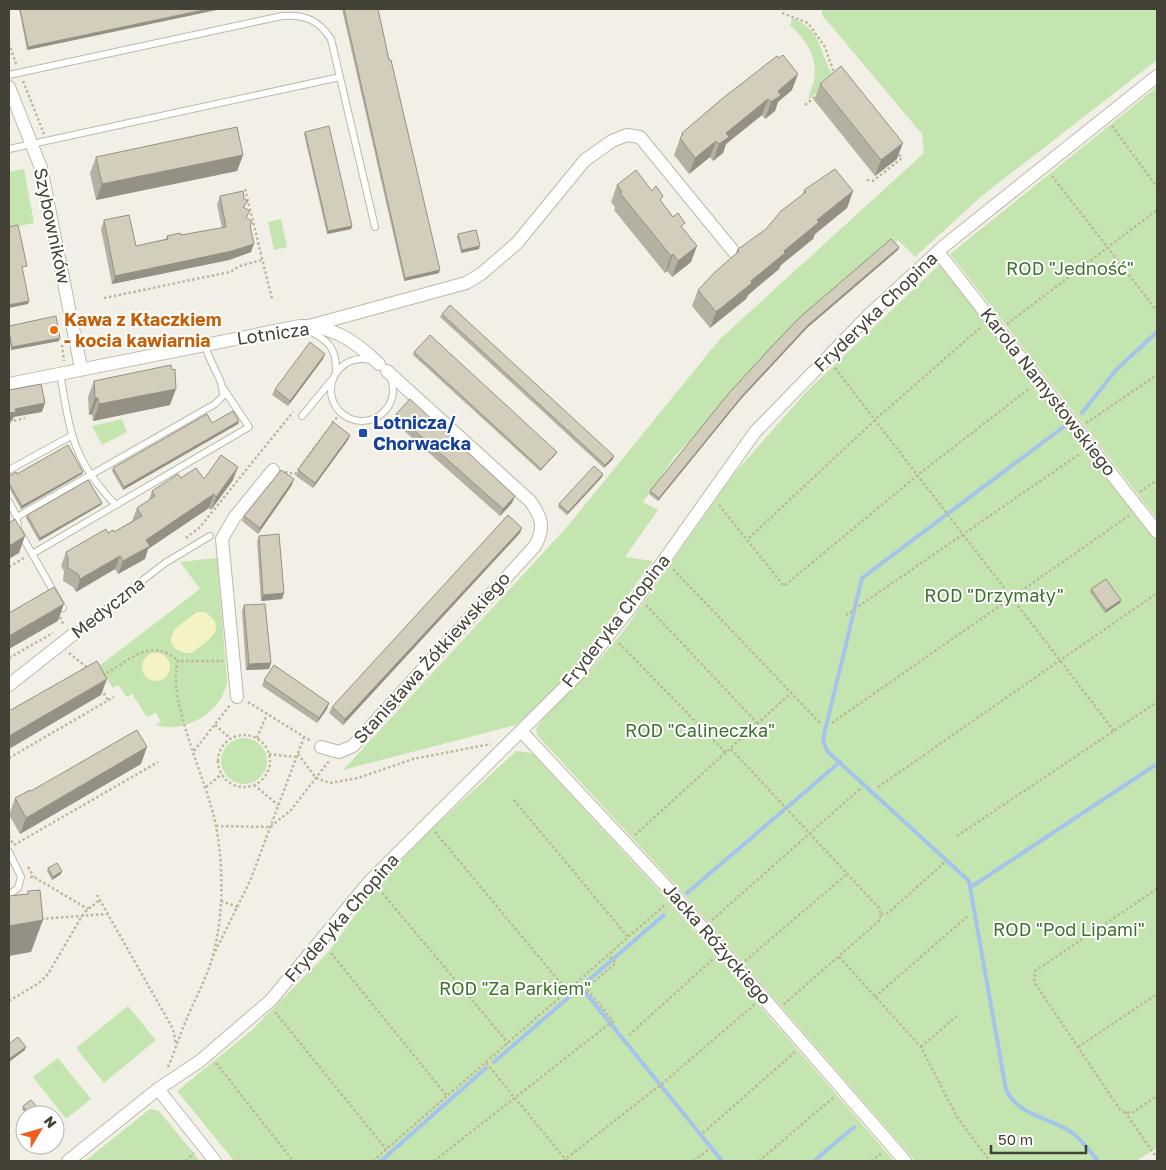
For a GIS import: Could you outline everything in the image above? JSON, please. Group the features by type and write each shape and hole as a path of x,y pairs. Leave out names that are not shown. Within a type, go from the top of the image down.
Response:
{"street":[{"name":"Fryderyka Chopina","path":"68,1161 158,1089 200,1061 271,1000 370,881 416,834 518,737 578,674 603,644 755,432 870,314 938,252 1157,76"},
{"name":"Szybowników","path":"9,87 22,125 32,143 41,168 82,368"},
{"path":"304,326 457,286 481,274 517,243 585,160 612,141 627,135 640,137 734,252"},
{"name":"Karola Namysłowskiego","path":"938,252 1157,532"},
{"name":"Lotnicza","path":"9,384 82,368 304,326 342,334 383,368 530,501 542,525 534,546"},
{"path":"237,697 232,660 222,538 234,518 272,470"},
{"name":"Stanisława Żółkiewskiego","path":"321,748 336,752 353,746 534,546"},
{"name":"Medyczna","path":"9,685 76,633"},
{"name":"Jacka Różyckiego","path":"518,737 675,896 905,1161"},
{"path":"158,1089 215,1161"}],"lane":[{"path":"9,75 282,16 296,15 316,22 331,38 376,227"},
{"path":"9,149 340,77"},
{"path":"304,326 330,345 336,354 336,372"},
{"path":"32,554 249,426 223,388 208,356 205,344"},
{"path":"302,416 332,380 336,372 349,361 362,358 383,368 392,384 393,394 382,414 363,421 352,420 340,413 332,399 332,380"},
{"path":"60,373 71,436 76,452 90,475 115,504"},
{"path":"17,517 215,404 223,396 223,388"},
{"path":"9,470 71,436"},
{"path":"9,502 17,517 18,529 59,609"},
{"name":"Medyczna","path":"76,633 165,563 210,536"},
{"path":"9,852 21,877 18,888 9,895"}],"path":[{"path":"782,12 808,22 825,47 833,72 838,78"},
{"path":"804,105 818,94"},
{"path":"1110,124 1157,187"},
{"path":"867,180 873,181 902,158 896,151"},
{"path":"1050,173 1157,311"},
{"path":"245,189 272,298"},
{"path":"1005,326 1157,210"},
{"path":"104,298 230,272 240,266 262,260"},
{"path":"750,538 876,419 988,321"},
{"path":"834,365 1115,732"},
{"path":"1084,425 1157,375"},
{"path":"716,500 784,586 919,474 1036,383"},
{"path":"200,527 293,412"},
{"path":"272,470 295,474 340,413"},
{"path":"9,422 25,418"},
{"path":"846,615 1087,449"},
{"path":"1138,493 1157,480"},
{"path":"832,722 1013,598 1135,511"},
{"path":"9,567 25,557 21,550"},
{"path":"672,568 820,723"},
{"path":"878,787 1157,594"},
{"path":"645,604 758,724"},
{"path":"9,658 65,626 59,609"},
{"path":"617,641 726,753"},
{"path":"101,676 149,649 164,650 178,661 232,660"},
{"path":"67,655 70,652 88,667 93,675"},
{"path":"178,661 175,674 178,700 206,787 221,856 221,901 212,959"},
{"path":"98,684 108,700"},
{"path":"631,838 791,693"},
{"path":"9,758 114,697"},
{"path":"194,751 237,697 267,713 321,748"},
{"path":"957,836 1115,732 1157,702"},
{"path":"257,738 267,713"},
{"path":"215,725 231,739"},
{"path":"244,735 257,738 265,745 270,754 268,773 254,785 236,786 222,774 218,757 221,748 231,739 244,735"},
{"path":"158,1089 212,959 238,907 304,737"},
{"path":"270,754 297,756 316,778 330,783 358,778 413,759 518,737"},
{"path":"731,749 879,908 881,914 879,921 780,1007"},
{"path":"216,826 270,828 291,810 336,752"},
{"path":"9,848 158,762"},
{"path":"206,787 222,774"},
{"path":"254,785 278,805"},
{"path":"708,923 861,788"},
{"path":"514,800 628,937"},
{"path":"432,829 568,992"},
{"path":"881,914 888,913 945,862"},
{"path":"742,964 846,874"},
{"path":"21,877 34,877 88,909"},
{"path":"1157,889 1035,970 1034,982 1122,1111 1125,1112 1157,1158"},
{"path":"382,892 508,1043"},
{"path":"97,895 173,1028 176,1047"},
{"path":"9,1001 39,983 48,974 82,916 100,900"},
{"path":"221,901 238,907"},
{"path":"372,1161 610,957 628,937 669,901"},
{"path":"35,920 107,914"},
{"path":"875,997 969,915"},
{"path":"332,954 447,1097"},
{"path":"629,1035 716,956"},
{"path":"434,1161 612,1021 586,988 616,964 610,957"},
{"path":"839,957 922,1047 957,1117 990,1161"},
{"path":"1078,1047 1157,994"},
{"path":"486,1063 565,1161 663,1083 757,1002"},
{"path":"272,1009 386,1149"},
{"path":"922,1047 959,1014"},
{"path":"703,1133 798,1050"},
{"path":"214,1061 293,1161"},
{"path":"759,1161 837,1095"},
{"path":"1125,1112 1132,1113 1157,1096"},
{"path":"694,1161 710,1148"},
{"path":"871,1161 885,1150"}],"green space":[{"path":"822,9 1157,9 1157,60 983,195 915,257 898,240 768,360 675,456 643,502 658,510 625,557 653,561 568,677 516,725 343,770 566,528 720,339 924,153 922,134 822,15"},
{"path":"792,18 810,29 835,78 809,99 814,80 814,64 806,43 790,25"},
{"name":"ROD \"Jedność\"","path":"1157,87 1157,519 950,254"},
{"path":"24,169 34,223 9,228 9,172"},
{"path":"281,219 287,247 274,250 268,222"},
{"path":"940,264 944,265 1157,539 1157,1148 1136,1161 915,1161 681,891 537,735 536,728 542,720 594,666 622,633 733,475 806,392"},
{"path":"122,419 127,432 102,445 92,426"},
{"path":"217,558 227,681 225,690 216,705 209,712 193,722 173,727 155,725 161,722 156,713 147,717 132,694 127,697 118,685 113,688 99,666 200,589 180,562"},
{"path":"244,738 257,742 263,748 267,761 263,774 257,780 244,784 231,780 225,774 221,761 225,748 231,742"},
{"name":"ROD \"Za Parkiem\"","path":"516,751 532,753 676,909 894,1161 234,1161 177,1091 251,1031 329,951 376,886 432,829"},
{"path":"128,1006 156,1040 104,1083 76,1048"},
{"path":"58,1058 91,1099 66,1119 65,1105 55,1105 33,1077"},
{"path":"150,1109 159,1111 200,1161 85,1161"}],"sand":[{"path":"197,612 205,612 212,618 216,624 216,629 209,639 192,653 182,652 172,644 172,636 182,623"},
{"path":"156,653 166,657 170,667 166,677 156,681 146,677 142,667 146,657"}],"building":[{"path":"20,9 208,9 28,47"},
{"path":"344,9 378,9 440,270 405,278"},
{"path":"783,55 798,74 778,91 781,95 771,102 768,99 726,133 729,137 719,144 716,141 695,158 680,138 683,135 682,133 777,56 779,58"},
{"path":"841,66 903,143 881,160 820,84"},
{"path":"329,126 352,226 328,231 305,132"},
{"path":"237,127 243,155 102,184 96,157"},
{"path":"835,169 853,191 817,220 819,222 751,281 752,283 716,312 698,290 739,251 737,250 766,229 781,211 806,192 804,190"},
{"path":"636,170 652,191 656,186 663,196 660,200 673,217 678,213 685,223 681,226 697,246 678,261 673,254 671,256 620,193 622,192 617,185"},
{"path":"243,191 244,199 248,201 243,207 250,211 246,217 252,222 250,225 254,244 232,251 115,276 104,220 129,215 136,246 168,239 167,236 180,233 181,235 226,227 220,196"},
{"path":"18,225 27,266 22,267 29,301 9,305 9,227"},
{"path":"476,230 480,246 462,250 458,234"},
{"path":"891,239 899,247 808,325 742,396 659,498 650,491 729,393 776,342 800,317"},
{"path":"450,305 614,456 605,465 442,314"},
{"path":"56,316 60,338 12,347 9,326"},
{"path":"430,335 557,452 541,469 414,352"},
{"path":"310,342 325,354 290,401 275,389"},
{"path":"171,365 172,370 175,369 176,389 99,404 98,398 95,398 94,381"},
{"path":"41,384 45,403 15,409 16,412 9,413 9,390"},
{"path":"410,399 515,496 503,509 396,414"},
{"path":"233,411 239,421 124,487 113,468 207,414 212,423"},
{"path":"333,422 350,435 315,483 298,470"},
{"path":"68,445 83,472 22,506 9,483 9,476 16,472 17,474"},
{"path":"221,455 238,467 216,497 214,494 146,540 150,546 123,561 120,556 80,579 78,574 68,568 66,552 106,529 108,533 113,530 114,532 142,516 137,508 155,496 152,491 178,474 181,478 196,468 204,479"},
{"path":"594,466 603,474 568,512 559,504"},
{"path":"281,470 294,479 260,528 244,516"},
{"path":"88,480 102,503 40,538 27,515"},
{"path":"508,515 522,528 345,719 332,707"},
{"path":"15,519 25,536 9,546 9,523"},
{"path":"279,534 284,593 263,595 259,536"},
{"path":"1106,579 1121,600 1106,610 1091,589"},
{"path":"54,587 64,604 9,636 9,613"},
{"path":"265,604 271,663 249,664 244,605"},
{"path":"97,661 107,679 9,736 9,711"},
{"path":"274,665 329,703 319,718 264,680"},
{"path":"137,730 147,747 26,818 15,798 31,791"},
{"path":"57,863 62,871 53,877 48,868"},
{"path":"40,890 43,920 9,926 9,896 28,894 28,891"},
{"path":"18,1037 26,1047 9,1059 9,1044"},
{"path":"31,1100 35,1105 24,1105"}],"waterway":[{"path":"1082,413 1116,370 1157,332"},
{"path":"1066,425 862,578 823,739 827,751 969,881 1006,1090 1012,1099 1026,1111 1075,1135 1098,1161"},
{"path":"687,893 840,762"},
{"path":"971,887 1157,764"},
{"path":"494,1062 664,915"},
{"path":"580,986 722,1161"},
{"path":"381,1161 486,1068"},
{"path":"814,1161 854,1127"}],"place":[{"name":"Kawa z Kłaczkiem - kocia kawiarnia","path":"54,330"},
{"name":"Lotnicza/ Chorwacka","path":"363,433"}],"park label":[{"name":"ROD \"Drzymały\"","path":"994,596"},
{"name":"ROD \"Calineczka\"","path":"700,731"},
{"name":"ROD \"Pod Lipami\"","path":"1069,930"}]}
